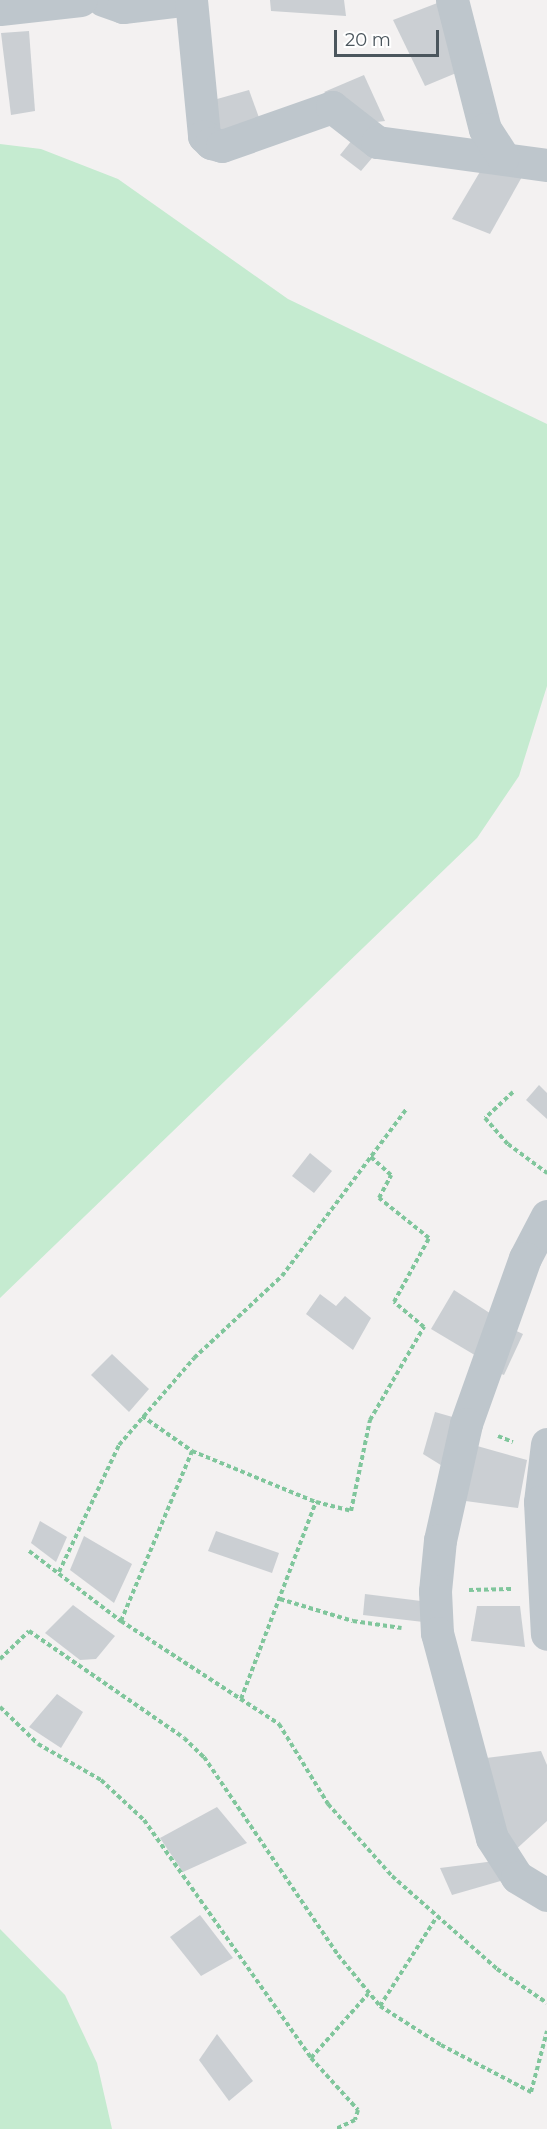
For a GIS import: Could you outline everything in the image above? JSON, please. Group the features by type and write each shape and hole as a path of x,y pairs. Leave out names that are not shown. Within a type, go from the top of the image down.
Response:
{"street":[{"path":"0,9 81,0"},
{"path":"103,0 123,7 182,0"},
{"path":"191,0 204,136 211,143 222,146 332,107 377,142 502,157 547,165"},
{"path":"452,0 485,129 502,157"},
{"path":"547,1216 525,1258 466,1424 440,1540 435,1591 437,1633 492,1838 517,1877 547,1894"},
{"path":"546,1449 540,1502 547,1634"}],"path":[{"path":"513,1092 486,1118 508,1144 547,1173"},
{"path":"59,1572 120,1445 141,1416 194,1358 282,1276 369,1155 406,1108"},
{"path":"141,1416 192,1451 316,1502 351,1511 370,1420 424,1327 394,1302 429,1238 378,1198 391,1175 369,1155"},
{"path":"466,1424 546,1449"},
{"path":"121,1621 192,1451"},
{"path":"241,1699 316,1502"},
{"path":"29,1551 121,1621 241,1699 288,1734 341,1821 436,1917 497,1969 547,2003"},
{"path":"435,1591 544,1575"},
{"path":"280,1599 353,1621 437,1633"},
{"path":"0,1659 29,1631 184,1738 204,1757 368,1994 380,2006 441,2045 531,2092 547,2031"},
{"path":"0,1707 38,1744 101,1780 131,1806 311,2058 358,2110 355,2120 336,2129"},
{"path":"380,2006 436,1917"},
{"path":"311,2058 368,1994"}],"green space":[{"path":"0,144 41,149 118,179 288,299 547,424 547,686 519,776 477,838 0,1298"},
{"path":"0,1929 65,1995 97,2063 112,2129 0,2129"}],"building":[{"path":"270,0 344,0 346,16 271,11"},
{"path":"440,2 461,71 425,86 393,20"},
{"path":"29,31 35,111 11,115 1,33"},
{"path":"364,75 385,121 361,124 324,92"},
{"path":"249,90 262,126 220,143 210,101"},
{"path":"357,134 378,151 361,171 340,155"},
{"path":"481,170 523,175 490,234 452,219"},
{"path":"539,1085 547,1093 547,1119 526,1100"},
{"path":"310,1153 332,1171 314,1193 292,1176"},
{"path":"454,1290 499,1319 478,1357 431,1329"},
{"path":"320,1294 336,1306 345,1296 371,1318 353,1350 306,1314"},
{"path":"506,1326 523,1334 504,1375 491,1370"},
{"path":"112,1354 149,1389 129,1412 91,1375"},
{"path":"435,1412 456,1418 444,1467 423,1454"},
{"path":"470,1444 527,1460 518,1508 458,1500"},
{"path":"40,1521 67,1537 56,1562 31,1543"},
{"path":"216,1531 279,1553 272,1573 208,1551"},
{"path":"84,1536 132,1564 114,1603 70,1570"},
{"path":"365,1594 429,1602 432,1623 363,1615"},
{"path":"73,1605 115,1636 96,1659 80,1660 45,1633"},
{"path":"477,1606 520,1606 525,1647 471,1641"},
{"path":"57,1694 83,1712 61,1748 29,1727"},
{"path":"541,1751 547,1765 547,1821 512,1853 478,1759"},
{"path":"217,1807 247,1843 183,1872 160,1838"},
{"path":"495,1861 504,1880 452,1895 440,1868"},
{"path":"200,1915 233,1958 201,1976 170,1937"},
{"path":"217,2034 253,2081 229,2101 199,2060"}]}
